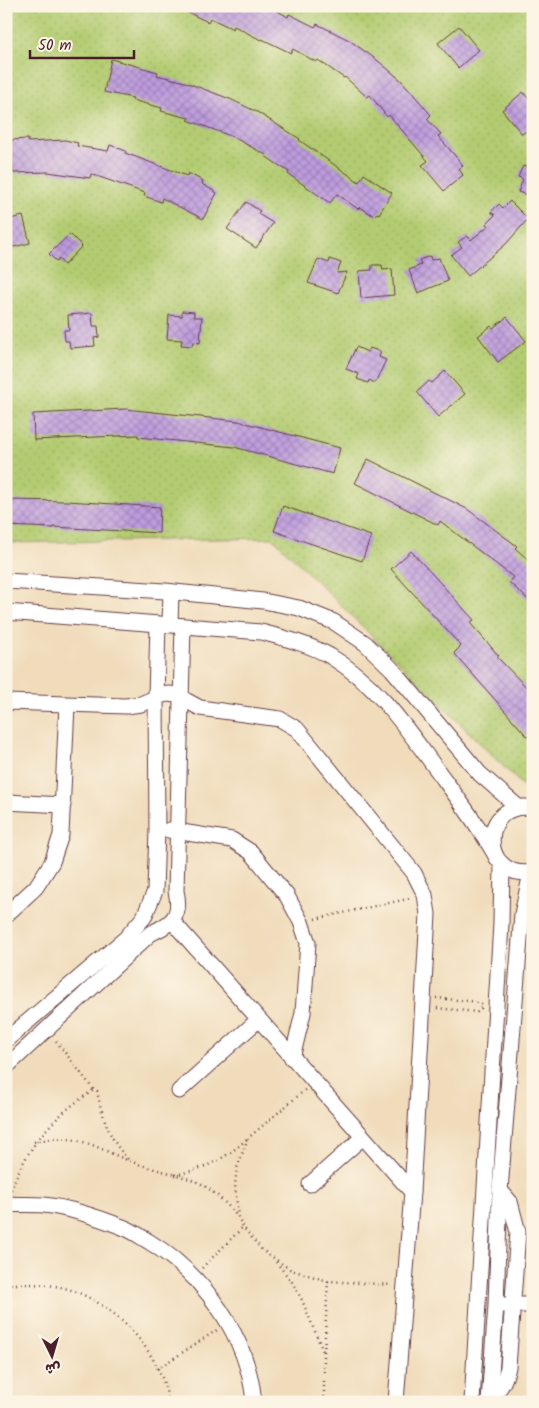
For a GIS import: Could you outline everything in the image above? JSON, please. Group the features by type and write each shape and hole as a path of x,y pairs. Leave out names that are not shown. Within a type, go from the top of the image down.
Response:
{"street":[{"path":"6,581 262,600 298,608 334,622 366,644 392,669 480,774 526,807"},
{"path":"6,1040 126,938 144,917 154,891 157,830 156,697 170,624 171,592"},
{"path":"6,612 261,632 295,641 328,655 358,675 383,699 476,823 502,864 515,872 532,872 522,914 500,1190 496,1305 489,1401"},
{"path":"6,1066 150,934 172,921 177,914 176,891 182,698 170,624"},
{"path":"6,702 126,706 141,704 156,697 169,694 182,698 200,708 280,719 296,728 414,873 425,895 428,914 412,1192 396,1402"},
{"path":"9,910 36,887 52,862 61,835 68,705"},
{"path":"6,802 63,806"},
{"path":"493,851 492,835 498,820 504,814 526,807"},
{"path":"157,830 178,831 232,840 251,852 287,896 301,922 308,942 303,1013 292,1058"},
{"path":"472,1402 502,916 502,864"},
{"path":"154,891 176,891"},
{"path":"172,921 412,1192"},
{"path":"179,1091 258,1020"},
{"path":"310,1184 363,1137"},
{"path":"489,1401 498,1392 506,1376 518,1232 510,1202 500,1190"},
{"path":"7,1204 46,1206 87,1215 127,1228 162,1250 194,1277 228,1323 248,1371 254,1402"},
{"path":"478,1303 533,1305"}],"path":[{"path":"301,922 425,895"},
{"path":"422,1002 479,1002 481,1008 478,1012 422,1002"},
{"path":"47,1030 94,1090 97,1091 108,1130 120,1149 132,1162"},
{"path":"174,1176 208,1166 236,1150 314,1082"},
{"path":"7,1204 15,1178 34,1142 55,1118 94,1090"},
{"path":"34,1142 56,1138 78,1140 132,1162 174,1176 193,1180 222,1199 238,1216 262,1250 291,1270 328,1281 405,1286"},
{"path":"238,1216 235,1184 237,1168 248,1138"},
{"path":"194,1277 244,1227"},
{"path":"274,1260 292,1282 302,1300 324,1353"},
{"path":"324,1402 324,1353 328,1281"},
{"path":"6,1284 53,1285 72,1290 91,1298 114,1314 139,1339 164,1384 168,1402"},
{"path":"157,1369 228,1323"}],"green space":[{"path":"6,6 533,6 533,792 527,790 273,538 6,543"}],"building":[{"path":"174,6 269,6 288,17 289,14 315,27 317,24 349,40 402,81 431,115 427,119 441,134 438,136 463,165 459,169 463,175 444,191 422,165 428,161 389,115 387,117 370,95 367,97 345,77 318,60 316,62 293,49 291,53 234,26 233,29 210,18 208,22"},
{"path":"459,26 479,50 458,68 438,43"},
{"path":"111,59 158,72 157,75 185,82 230,99 257,112 300,139 359,182 364,174 392,193 379,214 377,213 374,216 360,207 358,209 337,194 330,203 288,174 289,172 266,155 233,137 188,120 189,118 161,111 162,108 132,100 133,98 104,92"},
{"path":"523,92 533,104 533,126 522,134 502,110"},
{"path":"28,139 28,142 65,140 78,143 77,146 108,151 110,145 126,151 125,153 187,176 188,173 203,181 202,184 217,193 203,219 162,198 161,202 144,196 145,193 91,174 90,178 48,172 13,173 11,140"},
{"path":"531,155 533,155 533,197 518,192 523,179 518,177 523,166 527,167"},
{"path":"510,201 528,219 506,244 468,276 451,255 462,247 458,242 467,236 471,240 488,226 486,224 495,215 491,212 499,204 503,208"},
{"path":"246,202 260,211 258,214 273,223 256,248 227,229"},
{"path":"23,216 30,243 6,249 6,220"},
{"path":"70,234 82,246 64,265 59,259 57,262 49,254"},
{"path":"430,256 431,260 439,258 448,281 418,293 409,270 421,265 419,260"},
{"path":"318,259 329,263 330,259 341,263 337,273 347,272 338,293 308,283"},
{"path":"372,265 382,265 383,270 392,269 394,295 361,298 359,271 372,270"},
{"path":"182,311 194,312 194,317 202,317 200,343 193,342 192,346 181,345 182,340 167,339 169,315 182,316"},
{"path":"92,313 93,326 98,326 99,337 94,338 95,346 70,348 69,341 65,341 64,330 69,330 68,315"},
{"path":"507,317 526,341 498,362 478,336 491,326 493,328"},
{"path":"356,347 368,352 370,348 381,352 379,357 386,360 375,383 369,380 368,383 357,379 359,374 346,369"},
{"path":"445,371 465,394 438,417 417,392 429,381 432,383"},
{"path":"125,409 238,421 340,448 333,474 234,447 138,437 138,435 34,440 33,414"},
{"path":"368,459 467,509 517,546 515,548 533,564 533,604 509,582 513,577 440,521 438,525 355,483"},
{"path":"6,500 67,501 160,507 159,533 6,526"},
{"path":"283,506 371,536 362,561 274,531"},
{"path":"411,551 474,620 470,623 499,656 497,657 533,694 533,743 454,653 461,646 391,569"}]}
